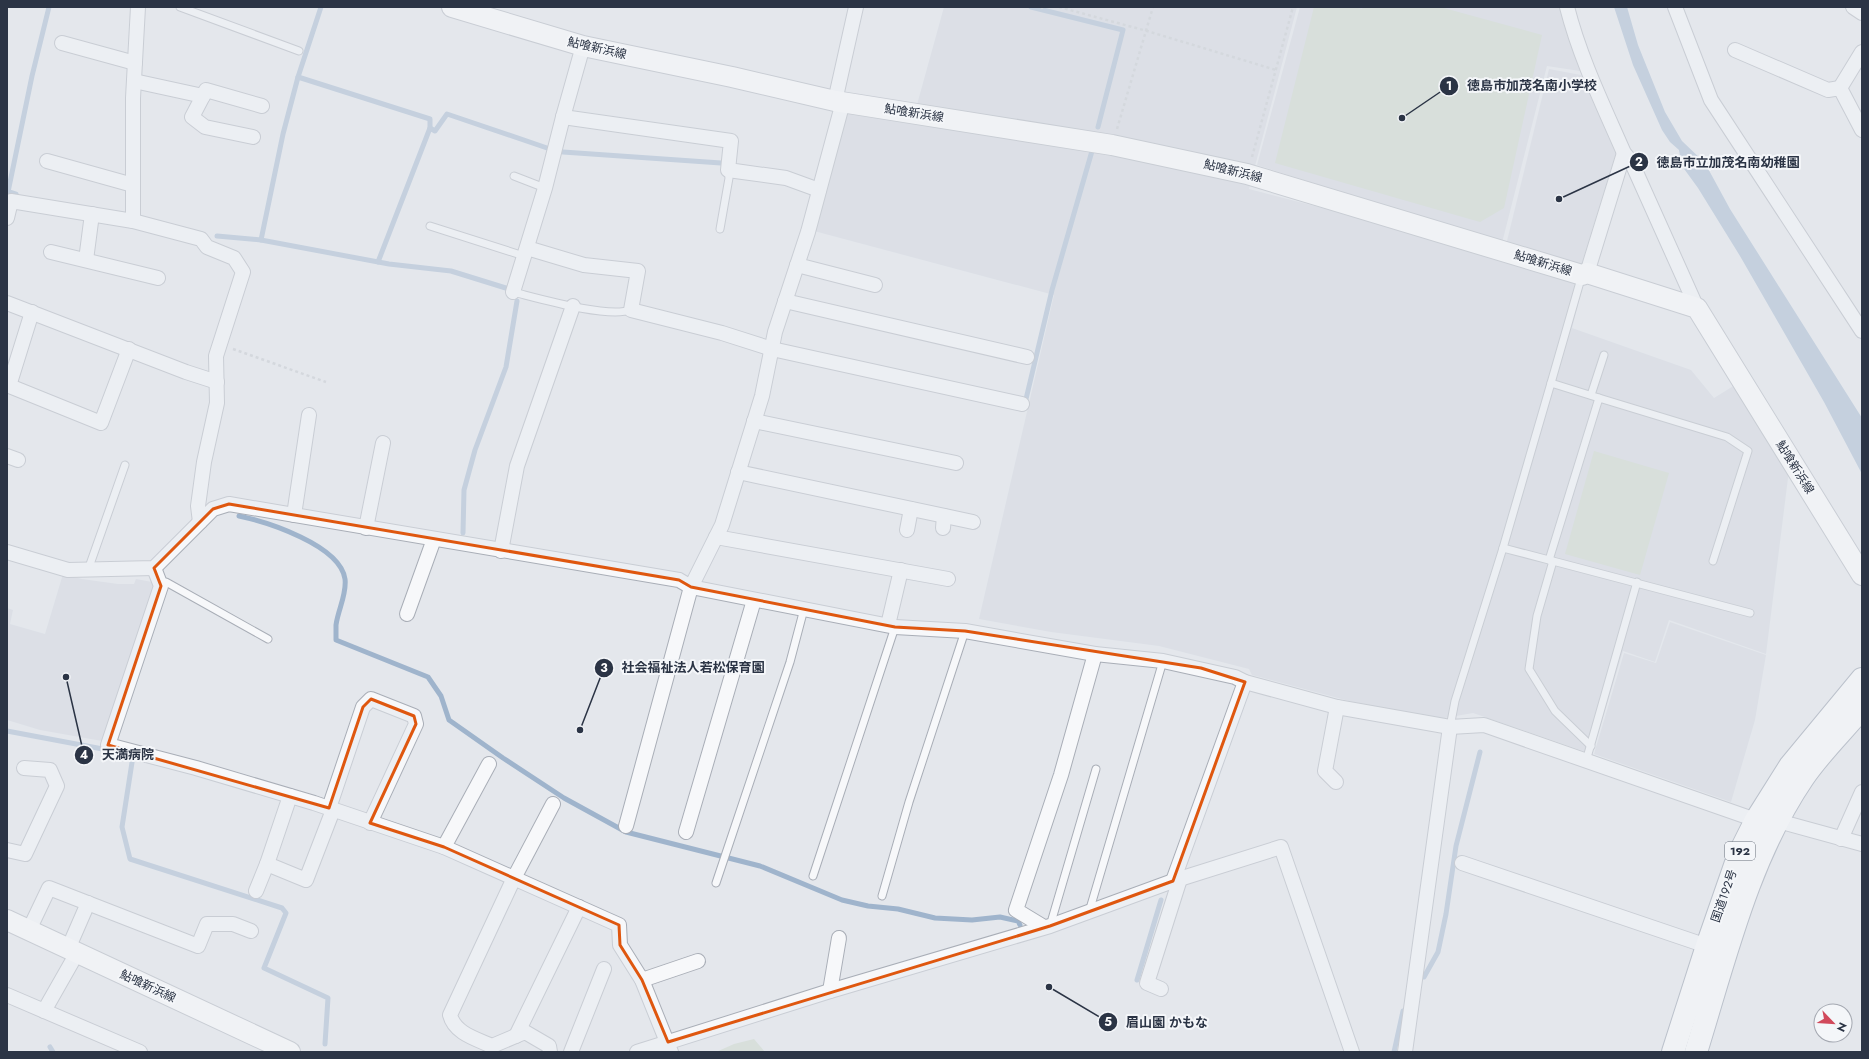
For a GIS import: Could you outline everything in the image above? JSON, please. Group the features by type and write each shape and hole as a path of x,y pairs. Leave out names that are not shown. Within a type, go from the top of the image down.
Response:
{"highway":[{"name":"国道192号","path":"1673,1052 1707,946 1739,854 1756,820 1790,766 1862,679"},
{"name":"国道192号","path":"1696,1052 1742,903 1778,821 1804,778 1862,708"}],"main road":[{"name":"鮎喰新浜線","path":"452,7 583,46 839,101 1112,144 1247,174 1698,308 1862,575"},
{"name":"鮎喰新浜線","path":"7,920 290,1052"}],"street":[{"path":"133,221 134,81 138,7"},
{"path":"626,826 691,587 722,525 762,396 772,349 785,301 819,190 839,101 856,7"},
{"path":"1567,7 1573,32 1587,70 1624,152 1631,161 1698,308"},
{"path":"1675,7 1711,100 1862,331"},
{"path":"1853,7 1862,13"},
{"path":"62,43 135,63"},
{"path":"514,292 545,188 583,46"},
{"path":"1735,50 1828,90 1840,88 1862,52"},
{"path":"134,81 203,96"},
{"path":"1840,88 1862,130"},
{"path":"253,137 206,127 192,117 206,90 262,106"},
{"path":"563,117 731,141 728,170 786,178 819,190"},
{"path":"1585,274 1624,152"},
{"path":"47,161 133,185"},
{"path":"7,218 11,201 133,221 201,239 207,247 234,258 243,272 216,356 218,403 204,462 198,506 200,522"},
{"path":"86,260 92,214"},
{"path":"51,252 158,278"},
{"path":"526,252 584,265 638,271 631,310 722,333 772,349 1022,404"},
{"path":"797,265 875,285"},
{"path":"785,301 1027,357"},
{"path":"7,303 186,372 217,382"},
{"path":"501,551 517,466 573,306"},
{"path":"32,312 8,385 102,423 129,349"},
{"path":"294,515 309,415"},
{"path":"754,421 956,463"},
{"path":"366,528 383,443"},
{"path":"738,472 911,509 944,522 972,522"},
{"path":"7,552 68,570 154,568 213,509 229,504 679,580 691,587 892,626 965,631 1095,654 1163,661 1235,677 1246,682 1337,707 1450,727 1484,725 1756,820 1778,821 1862,844"},
{"path":"907,530 911,509"},
{"path":"716,536 948,578"},
{"path":"407,614 434,539"},
{"path":"154,568 161,586 108,745 290,796 444,847 619,924 620,945 642,980 670,1047"},
{"path":"892,626 901,570"},
{"path":"686,832 754,600"},
{"path":"1047,926 1016,910 1061,775 1095,654"},
{"path":"1161,989 1147,983 1176,880 1246,682"},
{"path":"267,864 306,880 331,809 363,707 371,699 414,716 416,724 370,823"},
{"path":"1336,782 1325,771 1337,707"},
{"path":"1405,1052 1450,727"},
{"path":"444,847 489,764"},
{"path":"7,850 25,854 57,786 50,770 24,768"},
{"path":"1841,839 1862,792"},
{"path":"256,891 267,864 290,796"},
{"path":"550,1052 549,1046 525,1032 492,1046 463,1033 452,1022 450,1015 514,878 553,804"},
{"path":"637,1052 670,1047 830,991 1047,926 1176,880 1281,847 1352,1052"},
{"path":"1462,862 1707,946"},
{"path":"29,930 49,888 198,946 207,924 234,921 251,931"},
{"path":"44,1011 73,951 88,903"},
{"path":"516,1036 579,907"},
{"path":"830,991 839,938"},
{"path":"642,980 698,961"},
{"path":"571,1052 604,969"},
{"path":"7,995 140,1052"}],"lane":[{"path":"180,7 299,51"},
{"path":"720,229 729,178 728,170"},
{"path":"514,176 545,188"},
{"path":"430,226 526,252"},
{"path":"1450,727 1455,700 1503,548 1551,383 1585,274"},
{"path":"514,292 573,306 622,313 631,310"},
{"path":"1591,746 1555,711 1529,669 1537,616 1595,397 1604,355"},
{"path":"1551,383 1727,437 1748,451 1713,561"},
{"path":"88,570 125,465"},
{"path":"1503,548 1750,612"},
{"path":"159,582 166,582 268,639"},
{"path":"1586,761 1638,582"},
{"path":"716,883 790,662 804,609"},
{"path":"813,876 892,626"},
{"path":"882,896 909,802 965,631"},
{"path":"1089,912 1163,661"},
{"path":"1047,926 1096,769"}],"path":[{"path":"1059,7 1146,31 1276,70"},
{"path":"1112,144 1153,7"},
{"path":"1247,174 1293,7"},
{"path":"220,344 326,382"}],"highlighted area":[{"path":"229,504 679,580 691,587 895,627 965,631 1201,668 1245,682 1173,881 1050,926 668,1042 642,980 620,945 619,925 444,847 370,823 416,724 414,716 371,699 363,707 329,808 108,745 161,586 154,568 213,509"}],"shaded area":[{"path":"944,7 1297,7 1249,189 1408,230 1584,282 1572,328 1691,370 1714,398 1735,385 1789,470 1766,654 1669,620 1655,662 1623,651 1592,754 1473,713 1439,719 1349,701 1252,675 1249,669 1159,646 1051,632 979,619 1054,295 814,231 842,121 849,109 913,119"},
{"path":"1300,7 1561,7 1580,71 1547,66 1502,243 1257,165"},
{"path":"1549,69 1581,75 1616,153 1581,266 1506,245"},
{"path":"63,574 82,579 118,584 134,584 136,579 152,582 154,588 102,741 40,730 7,720 7,608 13,610 10,624 45,634"},
{"path":"1670,622 1766,655 1755,720 1731,802 1594,754 1624,653 1656,663"}],"green space":[{"path":"1314,7 1353,7 1362,9 1363,7 1440,7 1542,35 1504,208 1480,222 1275,163"},
{"path":"1594,451 1669,473 1640,575 1565,554"},
{"path":"754,1039 765,1052 716,1052 734,1044"}],"water":[{"path":"1614,7 1627,7 1638,45 1665,112 1682,141 1705,163 1730,209 1862,418 1862,474 1824,402 1740,256 1698,188 1682,166 1679,150 1670,142 1662,130 1633,65"}],"waterway":[{"path":"8,192 32,76 49,7"},
{"path":"298,77 321,7"},
{"path":"1031,7 1123,30 1098,127"},
{"path":"261,240 283,134 298,77 430,119 430,128"},
{"path":"378,262 430,128 435,131 447,114 550,149"},
{"path":"1026,399 1052,290 1092,151"},
{"path":"563,152 721,163"},
{"path":"7,191 16,194"},
{"path":"217,236 261,240 389,264 451,271 509,289"},
{"path":"463,533 464,490 475,450 506,367 517,301"},
{"path":"239,516 267,524 301,537 317,546 330,556 340,567 345,579 345,585 344,596 336,625 336,640 428,677 441,696 449,720 564,798 626,832 760,866 842,900 868,906 898,909 935,918 972,920 1000,917 1018,921 1020,925"},
{"path":"7,731 108,750"},
{"path":"1424,977 1438,952 1446,914 1456,846 1480,752"},
{"path":"130,755 133,756 122,827 130,859 282,908 286,913 264,968 328,998 325,1044"},
{"path":"1137,980 1161,900"},
{"path":"1394,1052 1403,1011"},
{"path":"50,1047 53,1052"}],"place":[{"name":"徳島市加茂名南小学校","path":"1402,118"},
{"name":"徳島市立加茂名南幼稚園","path":"1559,199"},
{"name":"天満病院","path":"66,677"},
{"name":"社会福祉法人若松保育園","path":"580,730"},
{"name":"眉山園 かもな","path":"1049,987"}]}
